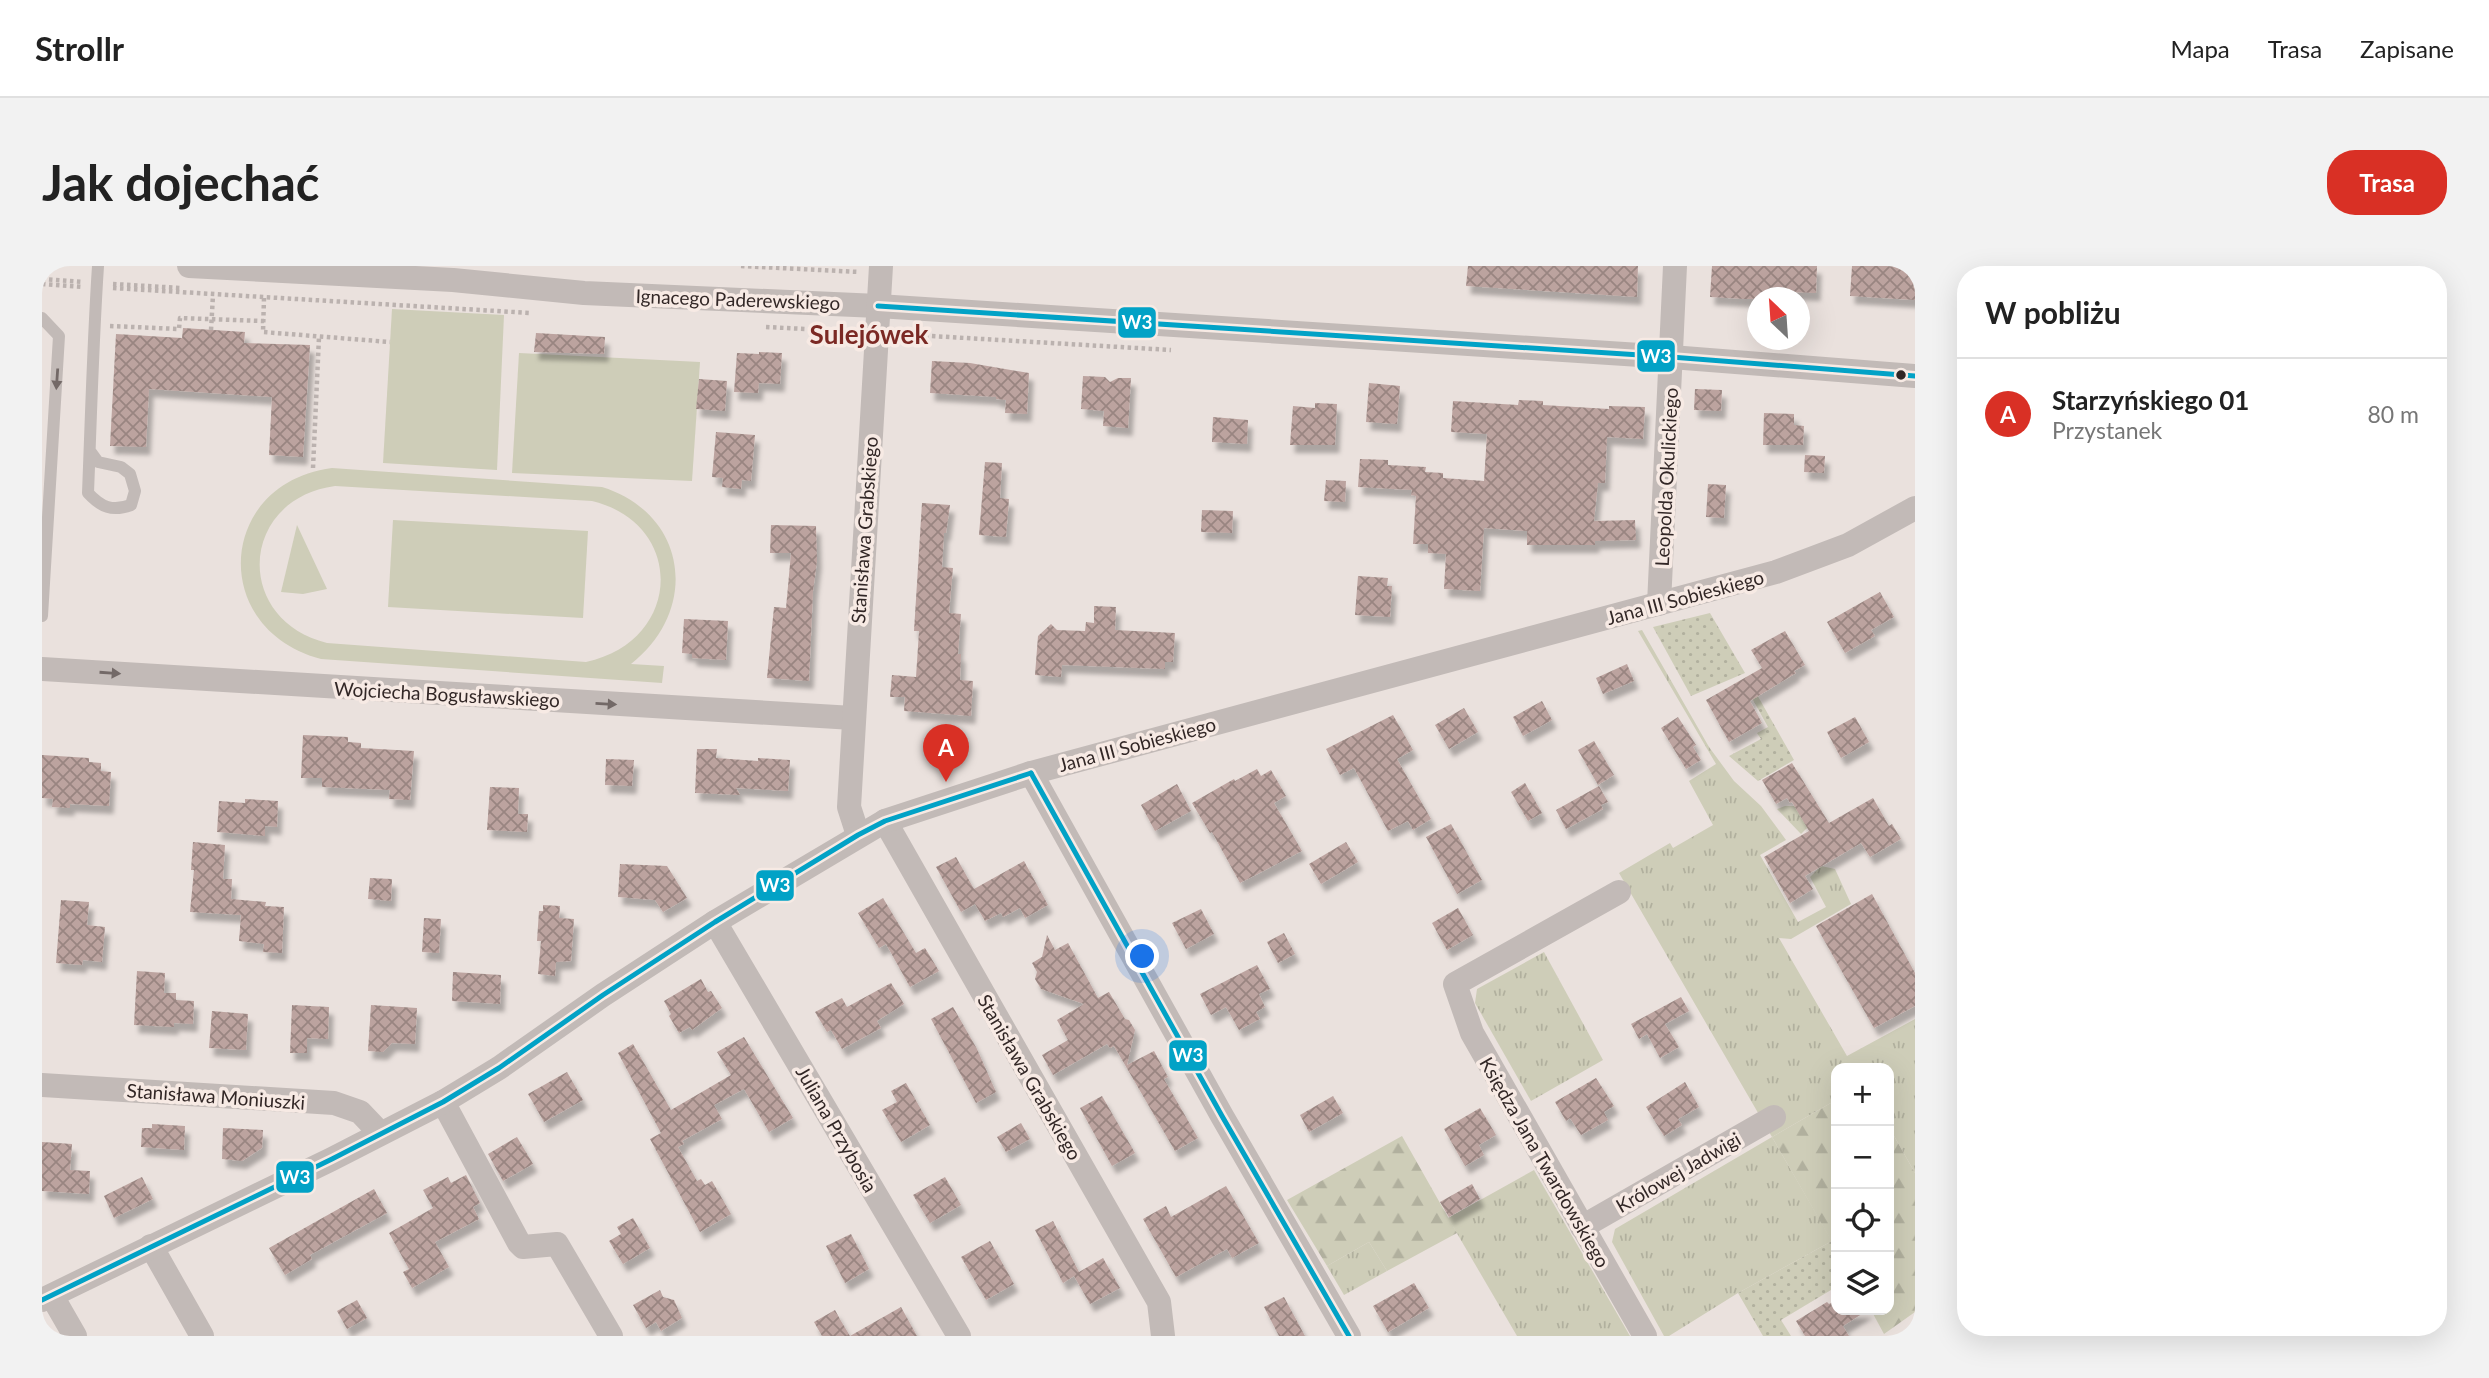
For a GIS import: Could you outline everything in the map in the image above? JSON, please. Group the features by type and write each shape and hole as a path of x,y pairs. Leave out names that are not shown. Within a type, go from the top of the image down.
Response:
{"street":[{"name":"Ignacego Paderewskiego","path":"189,266 453,273 584,293 877,306 1915,376"},
{"name":"Leopolda Okulickiego","path":"1659,604 1675,266"},
{"name":"Stanisława Grabskiego","path":"858,835 849,807 881,270"},
{"name":"Jana III Sobieskiego","path":"47,1298 443,1102 499,1068 603,995 715,922 885,821 1031,773 1809,561 1848,545 1915,508"},
{"name":"Wojciecha Bogusławskiego","path":"42,669 853,718"},
{"path":"1031,773 1222,1116 1349,1336"},
{"name":"Stanisława Grabskiego","path":"885,821 1159,1302 1163,1336"},
{"name":"Księdza Jana Twardowskiego","path":"1619,892 1455,984 1472,1033 1645,1336"},
{"name":"Juliana Przybosia","path":"715,922 959,1336"},
{"name":"Stanisława Moniuszki","path":"42,1085 334,1103 360,1112 380,1133"},
{"path":"443,1102 519,1243 523,1247 557,1244 611,1336"},
{"name":"Królowej Jadwigi","path":"1582,1227 1774,1117"},
{"path":"151,1246 202,1336"},
{"path":"47,1298 75,1336"}],"lane":[{"path":"90,451 98,462 121,467 130,474 135,491 131,505 119,510 111,508 97,503 88,493 97,266"},
{"path":"42,318 60,335 42,616"}],"path":[{"path":"741,266 881,270"},
{"path":"42,284 543,314"},
{"path":"211,330 213,295"},
{"path":"264,298 263,332 390,342"},
{"path":"95,325 179,329 180,318 264,321"},
{"path":"875,355 891,356 892,334 1180,351"},
{"path":"313,468 319,337"}],"green space":[{"path":"392,309 504,315 497,470 383,463"},
{"path":"519,353 700,362 692,481 512,473"},
{"path":"332,468 602,487 631,500 653,518 667,541 675,565 675,591 668,617 653,642 631,664 664,666 662,683 321,659 284,643 259,619 244,589 241,558 248,527 266,500 294,479","holes":["335,486 592,501 623,514 645,533 657,557 661,583 655,608 641,632 618,650 586,662 327,643 296,630 275,611 263,587 260,561 265,535 280,513 303,496"]},
{"path":"393,520 588,531 583,618 388,607"},
{"path":"297,525 327,589 303,594 281,592"},
{"path":"1710,613 1745,673 1691,696 1653,627"},
{"path":"1642,630 1709,747 1734,781 1761,806 1786,840 1760,855 1798,922 1826,907 1810,877 1821,866 1835,869 1851,904 1791,939 1779,938 1847,1056 1915,1019 1915,1173 1894,1136 1894,1063 1831,1063 1831,1103 1772,1137 1619,873 1670,843 1673,848 1713,825 1689,781 1716,764 1638,631"},
{"path":"1747,677 1794,760 1758,781 1729,756 1761,739 1757,733 1768,727 1742,680"},
{"path":"1798,806 1809,826 1801,834 1777,809"},
{"path":"1544,952 1603,1060 1531,1101 1475,1003 1477,989"},
{"path":"1831,1103 1831,1240 1772,1137"},
{"path":"1402,1136 1457,1233 1387,1271 1369,1242 1327,1266 1287,1200"},
{"path":"1894,1136 1915,1173 1915,1312 1884,1334 1874,1315 1894,1315"},
{"path":"1772,1137 1831,1242 1738,1293 1669,1336 1664,1336 1612,1242 1615,1229"},
{"path":"1534,1170 1630,1336 1517,1336 1448,1218"},
{"path":"1369,1242 1387,1271 1344,1295 1327,1266"},
{"path":"1831,1242 1831,1290 1781,1320 1791,1336 1763,1336 1738,1293"}],"building":[{"path":"1468,266 1638,266 1637,297 1466,286"},
{"path":"1712,266 1817,266 1816,293 1810,293 1810,287 1747,287 1747,299 1710,297"},
{"path":"1852,266 1915,266 1915,300 1850,296"},
{"path":"183,328 245,332 244,343 310,345 303,457 269,455 272,397 149,389 146,447 110,446 116,334 182,338"},
{"path":"536,333 605,337 604,354 534,352"},
{"path":"737,353 782,353 780,384 759,383 758,393 734,392"},
{"path":"932,361 970,363 1029,373 1027,414 1005,413 1006,400 996,397 930,393"},
{"path":"1083,376 1105,377 1110,382 1118,378 1131,378 1128,428 1103,426 1104,411 1081,409"},
{"path":"699,379 727,381 725,411 696,409"},
{"path":"1369,383 1400,386 1397,424 1366,422"},
{"path":"1695,389 1722,390 1721,411 1694,410"},
{"path":"1519,400 1543,401 1543,405 1609,409 1609,406 1645,407 1643,439 1607,437 1605,483 1598,483 1594,521 1635,520 1636,540 1595,541 1595,545 1527,545 1527,531 1484,528 1480,591 1444,589 1446,554 1428,553 1428,544 1413,544 1416,496 1411,495 1412,490 1358,487 1360,459 1388,460 1388,465 1426,467 1425,472 1443,473 1443,478 1484,481 1487,434 1451,432 1453,401 1518,405"},
{"path":"1315,403 1337,404 1335,445 1290,445 1293,406 1315,408"},
{"path":"1764,413 1794,414 1794,425 1804,426 1803,445 1763,445"},
{"path":"1213,417 1248,420 1247,444 1212,442"},
{"path":"716,432 755,435 751,481 742,480 741,489 722,487 723,478 712,477"},
{"path":"1805,455 1825,456 1824,473 1804,472"},
{"path":"985,462 1002,463 1000,498 1009,499 1006,537 979,535"},
{"path":"1326,480 1346,481 1345,502 1324,501"},
{"path":"1708,484 1726,485 1724,518 1706,517"},
{"path":"922,503 950,505 944,533 942,567 953,568 949,613 961,614 958,654 961,654 960,680 973,681 971,716 904,711 905,697 890,697 892,675 916,677 919,631 914,631"},
{"path":"1202,510 1233,511 1232,533 1201,532"},
{"path":"771,525 816,526 817,561 809,681 767,678 774,607 786,608 791,553 770,553"},
{"path":"1358,576 1388,578 1387,586 1392,586 1390,617 1355,615"},
{"path":"1880,592 1894,617 1871,630 1875,636 1845,653 1827,622"},
{"path":"1094,606 1116,607 1115,630 1175,633 1173,662 1165,662 1165,669 1062,665 1061,677 1035,675 1038,636 1051,624 1057,630 1085,631 1086,622 1094,623"},
{"path":"684,619 728,621 726,660 692,658 692,654 682,653"},
{"path":"1785,631 1805,665 1750,701 1762,723 1729,742 1706,700 1762,668 1751,650"},
{"path":"1627,664 1634,681 1603,694 1596,678"},
{"path":"1542,701 1552,720 1523,736 1513,717"},
{"path":"1464,708 1478,732 1449,749 1435,725"},
{"path":"1393,715 1413,750 1397,759 1431,819 1413,830 1408,821 1388,831 1354,768 1340,775 1326,749"},
{"path":"1678,717 1696,745 1693,747 1701,760 1686,769 1661,728"},
{"path":"1855,717 1869,742 1841,758 1827,732"},
{"path":"303,735 348,737 348,742 361,743 361,748 414,751 410,800 389,799 390,790 322,787 322,778 301,778"},
{"path":"1594,741 1614,775 1598,785 1578,750"},
{"path":"697,749 717,749 716,758 790,760 788,791 736,788 740,795 695,793"},
{"path":"42,755 89,758 89,762 101,763 101,771 111,772 109,806 70,804 70,808 52,807 53,799 42,798"},
{"path":"606,759 634,760 632,786 605,785"},
{"path":"1792,763 1829,823 1873,798 1889,826 1892,824 1901,839 1870,857 1861,843 1805,876 1813,889 1790,903 1764,857 1809,831 1792,802 1787,798 1776,804 1762,780"},
{"path":"1257,769 1261,776 1271,770 1286,796 1274,803 1302,851 1240,883 1212,832 1210,833 1192,803"},
{"path":"1525,783 1542,813 1528,821 1511,792"},
{"path":"1177,784 1191,811 1155,831 1141,805"},
{"path":"1599,786 1608,802 1601,805 1603,809 1566,829 1556,810"},
{"path":"490,787 519,788 518,814 528,814 527,832 487,830"},
{"path":"245,799 278,801 277,827 265,826 265,836 217,832 219,801 245,803"},
{"path":"1451,824 1482,880 1457,894 1426,837"},
{"path":"193,842 225,845 223,879 232,879 231,899 266,902 265,906 284,907 282,953 263,952 264,944 239,941 241,915 190,912 194,870 191,870"},
{"path":"1346,842 1358,862 1321,884 1309,864"},
{"path":"956,857 974,889 1024,861 1048,905 1025,918 1020,908 1003,917 1001,913 985,921 975,904 961,912 936,867"},
{"path":"620,864 667,866 687,898 663,912 655,900 618,897"},
{"path":"370,878 392,879 391,901 368,899"},
{"path":"1872,894 1915,973 1915,1006 1874,1028 1816,926"},
{"path":"883,898 916,953 925,948 939,971 910,987 886,944 879,948 858,913"},
{"path":"61,900 89,902 87,925 105,927 102,962 83,960 82,965 56,963"},
{"path":"543,905 560,906 559,918 574,919 571,961 556,962 555,976 538,974 541,941 537,941 539,911 543,911"},
{"path":"1458,908 1473,935 1447,950 1432,923"},
{"path":"1201,909 1214,934 1186,949 1172,923"},
{"path":"424,918 441,919 439,953 422,952"},
{"path":"1284,933 1295,954 1278,963 1267,942"},
{"path":"1047,935 1055,950 1068,943 1098,998 1109,992 1125,1019 1129,1020 1135,1030 1127,1065 1154,1051 1168,1077 1164,1079 1198,1138 1175,1151 1114,1046 1110,1048 1107,1044 1053,1075 1042,1055 1068,1040 1057,1020 1084,1004 1041,989 1035,979 1037,972 1032,963 1042,957"},
{"path":"1257,965 1270,989 1259,994 1265,1007 1256,1012 1260,1019 1239,1030 1226,1007 1211,1015 1200,994"},
{"path":"137,971 165,973 164,993 176,993 176,1000 194,1001 193,1024 174,1023 174,1027 134,1025"},
{"path":"453,972 501,975 500,1004 452,1001"},
{"path":"701,979 722,1008 692,1030 690,1027 679,1033 664,1001"},
{"path":"891,983 904,1004 877,1021 881,1028 842,1049 831,1030 827,1032 815,1012 842,998 847,1007"},
{"path":"1681,997 1689,1011 1665,1024 1679,1047 1660,1058 1647,1034 1639,1039 1631,1024"},
{"path":"292,1005 329,1007 328,1039 307,1038 307,1053 290,1053"},
{"path":"371,1005 417,1008 415,1044 392,1043 383,1052 368,1051"},
{"path":"953,1007 977,1049 996,1092 976,1103 931,1019"},
{"path":"212,1011 248,1014 246,1050 209,1048"},
{"path":"744,1037 793,1118 769,1132 744,1089 714,1105 722,1119 682,1141 684,1144 678,1147 697,1181 701,1179 705,1185 712,1181 731,1214 700,1232 650,1139 661,1133 618,1053 633,1044 671,1110 731,1075 717,1052"},
{"path":"567,1072 583,1100 544,1122 528,1094"},
{"path":"1596,1078 1614,1106 1604,1112 1608,1120 1581,1135 1570,1118 1566,1121 1555,1102"},
{"path":"1685,1082 1699,1107 1678,1119 1682,1125 1664,1136 1646,1107"},
{"path":"906,1083 930,1125 901,1142 882,1110 897,1102 891,1091"},
{"path":"1102,1096 1135,1153 1112,1166 1080,1108"},
{"path":"1333,1096 1343,1113 1309,1132 1300,1115"},
{"path":"1480,1108 1496,1135 1479,1145 1484,1155 1465,1166 1444,1129"},
{"path":"1021,1123 1030,1139 1006,1152 997,1137"},
{"path":"152,1124 185,1126 184,1150 141,1147 142,1128 152,1128"},
{"path":"223,1128 263,1130 262,1148 242,1161 222,1159"},
{"path":"517,1137 533,1164 503,1181 488,1154"},
{"path":"42,1142 72,1144 70,1170 90,1171 89,1194 42,1191"},
{"path":"466,1175 480,1203 473,1207 479,1219 435,1242 449,1267 412,1288 403,1272 409,1269 389,1233 433,1208 423,1190 448,1177 451,1183"},
{"path":"142,1177 153,1199 114,1218 104,1196"},
{"path":"945,1177 961,1205 930,1223 913,1195"},
{"path":"1472,1184 1480,1199 1449,1217 1440,1202"},
{"path":"1226,1186 1259,1243 1232,1258 1227,1249 1176,1277 1143,1219 1166,1206 1171,1217"},
{"path":"374,1189 387,1213 310,1255 312,1259 285,1275 269,1248"},
{"path":"633,1218 650,1248 623,1264 609,1241 621,1234 617,1227"},
{"path":"1053,1221 1079,1272 1103,1258 1120,1288 1090,1304 1074,1276 1063,1283 1035,1230"},
{"path":"851,1234 869,1269 845,1283 826,1246"},
{"path":"990,1241 1014,1284 986,1300 961,1257"},
{"path":"1414,1283 1429,1308 1388,1332 1373,1306"},
{"path":"660,1290 663,1297 674,1300 682,1318 661,1331 656,1322 646,1328 633,1305"},
{"path":"1284,1297 1305,1336 1279,1336 1264,1307"},
{"path":"357,1300 367,1318 347,1329 337,1311"},
{"path":"1827,1302 1831,1303 1831,1315 1860,1315 1843,1326 1849,1336 1805,1336 1796,1321"},
{"path":"901,1307 917,1336 850,1336"},
{"path":"835,1310 850,1336 822,1336 814,1322"}],"transit line":[{"name":"W3","path":"878,306 1671,357 1915,376"},
{"name":"W3","path":"1031,773 1222,1116 1349,1336"},
{"name":"W3","path":"42,1300 443,1102 499,1068 603,995 715,922 858,835 885,821 1031,773"}],"place":[{"name":"Starzyńskiego 01","path":"946,782"}],"district":[{"name":"Sulejówek","path":"869,334"}]}
